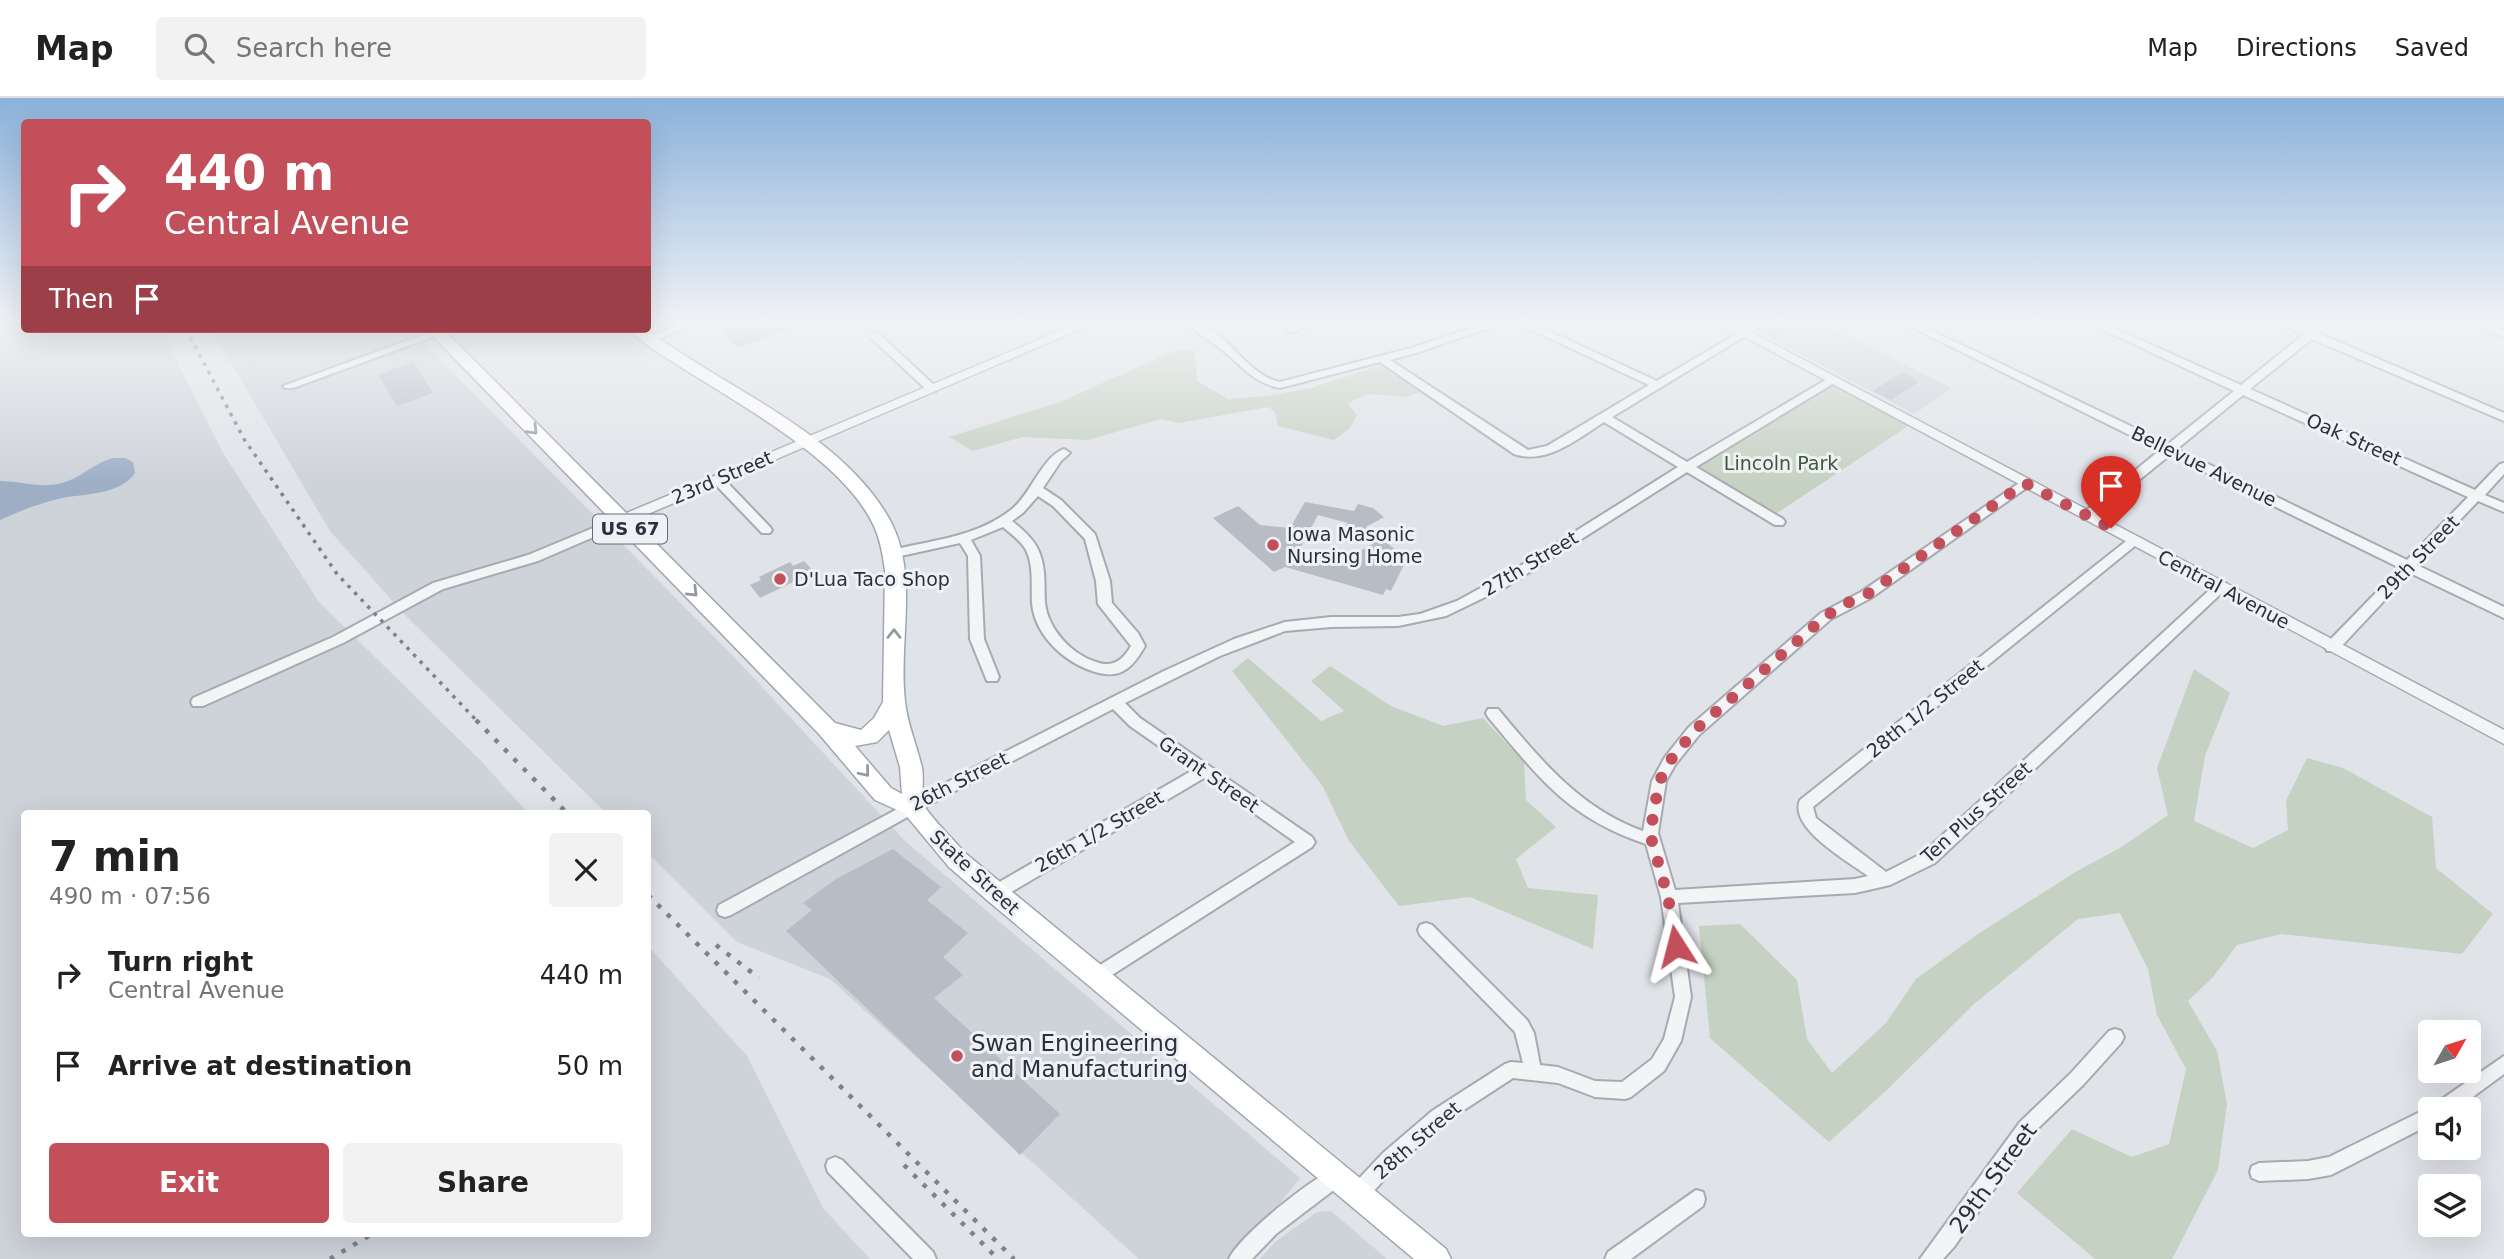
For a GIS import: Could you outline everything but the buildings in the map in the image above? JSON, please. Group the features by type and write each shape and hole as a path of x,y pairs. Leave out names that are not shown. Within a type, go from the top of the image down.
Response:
{"main road":[{"name":"State Street","path":"483,375 827,728 883,794 896,802 911,806 957,860 995,893 1436,1259"},
{"path":"706,375 806,441 856,488 877,513 892,554 894,702 912,772 914,796 911,806"},
{"path":"827,728 850,738 872,735 879,730 894,702"}],"street":[{"path":"289,386 318,375"},
{"path":"917,375 932,389"},
{"name":"23rd Street","path":"198,702 338,640 438,586 533,558 965,375"},
{"path":"1254,375 1269,384 1289,383 1319,375"},
{"path":"1406,375 1518,451 1527,454 1551,449 1674,375"},
{"path":"1637,375 1658,385"},
{"name":"Central Avenue","path":"1824,375 2504,738"},
{"name":"Bellevue Avenue","path":"2016,375 2504,612"},
{"name":"Oak Street","path":"2212,375 2504,508"},
{"path":"2087,516 2260,375"},
{"path":"2406,375 2504,417"},
{"name":"27th Street","path":"1199,661 1264,633 1290,625 1317,621 1412,620 1441,613 1507,579 1687,466 1833,380"},
{"path":"1605,418 1779,522"},
{"path":"892,554 979,533 1003,520 1019,510 1057,457 1064,453"},
{"name":"29th Street","path":"2332,647 2504,467"},
{"path":"717,479 766,530"},
{"name":"28th Street","path":"1357,1195 1390,1159 1461,1101 1511,1070 1558,1075 1595,1089 1625,1091 1658,1065 1672,1041 1683,997 1668,897 1652,840 1652,820 1659,782 1670,761 1694,731 1826,616 1866,595 2025,483"},
{"path":"1003,520 1034,553 1041,615 1046,629 1079,662 1105,671 1119,668 1133,658 1138,646 1133,636 1105,604 1103,582 1091,537 1057,503 1035,489"},
{"path":"963,537 974,556 977,639 992,677"},
{"name":"28th 1/2 Street","path":"1884,880 1868,865 1814,826 1805,814 1805,804 2134,541"},
{"name":"Ten Plus Street","path":"1668,897 1855,886 1884,880 1929,858 2221,587"},
{"name":"26th Street","path":"725,910 911,806 1199,661"},
{"name":"Grant Street","path":"1095,977 1307,842 1127,716 1115,702"},
{"path":"1493,713 1552,780 1580,805 1614,827 1652,840"},
{"name":"26th 1/2 Street","path":"995,893 1203,771"},
{"path":"1426,930 1521,1026 1533,1071"},
{"name":"29th Street","path":"1930,1259 1947,1240 2026,1128 2077,1079 2115,1037"},
{"path":"2457,1097 2504,1064"},
{"path":"2259,1172 2308,1171 2331,1166 2418,1121"},
{"path":"835,1166 926,1259"},
{"path":"1240,1259 1269,1227 1336,1177"},
{"path":"1615,1259 1696,1199"}],"shaded area":[{"path":"0,375 184,375 223,453 319,602 482,762 525,810 21,810 21,1237 651,1237 651,949 747,1056 823,1208 870,1259 0,1259"},
{"path":"238,375 456,375 737,660 905,841 1300,1178 1236,1259 1139,1259 830,979 737,942 651,856 651,810 603,810 405,615 330,531"},
{"path":"1840,375 1926,375 1952,388 1914,414"},
{"path":"1331,1211 1387,1259 1260,1259 1275,1242 1317,1212"}],"green space":[{"path":"1120,375 1197,375 1197,381 1228,399 1267,396 1311,388 1350,375 1396,375 1420,392 1406,397 1370,394 1347,403 1357,415 1350,428 1334,440 1278,426 1275,412 1268,407 1178,423 1161,419 1088,440 1022,437 973,451 949,437 1060,402"},
{"name":"Lincoln Park","path":"1829,386 1839,386 1911,424 1777,513 1768,512 1701,472 1699,466"},
{"path":"1248,658 1321,721 1344,711 1311,681 1330,666 1391,706 1443,726 1483,718 1524,762 1526,800 1556,827 1516,859 1528,888 1598,895 1593,949 1470,897 1399,906 1349,841 1322,785 1232,671"},
{"path":"2194,669 2230,693 2205,756 2194,821 2253,848 2288,830 2286,801 2307,758 2343,768 2432,817 2436,868 2493,914 2462,954 2281,934 2237,945 2213,977 2188,1001 2217,1051 2227,1104 2218,1170 2172,1259 2095,1259 2017,1193 2072,1129 2132,1157 2169,1144 2186,1069 2157,1015 2148,969 2120,913 2078,919 1974,1004 1889,1088 1829,1142 1710,1038 1699,926 1740,924 1797,980 1807,1039 1832,1073 1886,1023 1916,979 1978,934 2077,871 2120,848 2168,815 2157,768"}],"water":[{"path":"113,458 125,458 133,462 135,473 120,486 51,501 0,520 0,481 54,485 69,481"}],"railway":[{"path":"210,375 244,439 337,574 478,722"},
{"path":"476,720 564,810"},
{"path":"651,898 1014,1259"},
{"path":"716,945 759,978"},
{"path":"904,1165 998,1259"},
{"path":"330,1259 367,1237"}],"place":[{"name":"Iowa Masonic Nursing Home","path":"1273,545"},
{"name":"D'Lua Taco Shop","path":"780,579"},
{"name":"Swan Engineering and Manufacturing","path":"957,1056"}],"route":[{"path":"1676,946 1668,897 1650,834 1659,782 1670,761 1694,731 1826,616 1866,595 2025,483 2111,528"}]}
